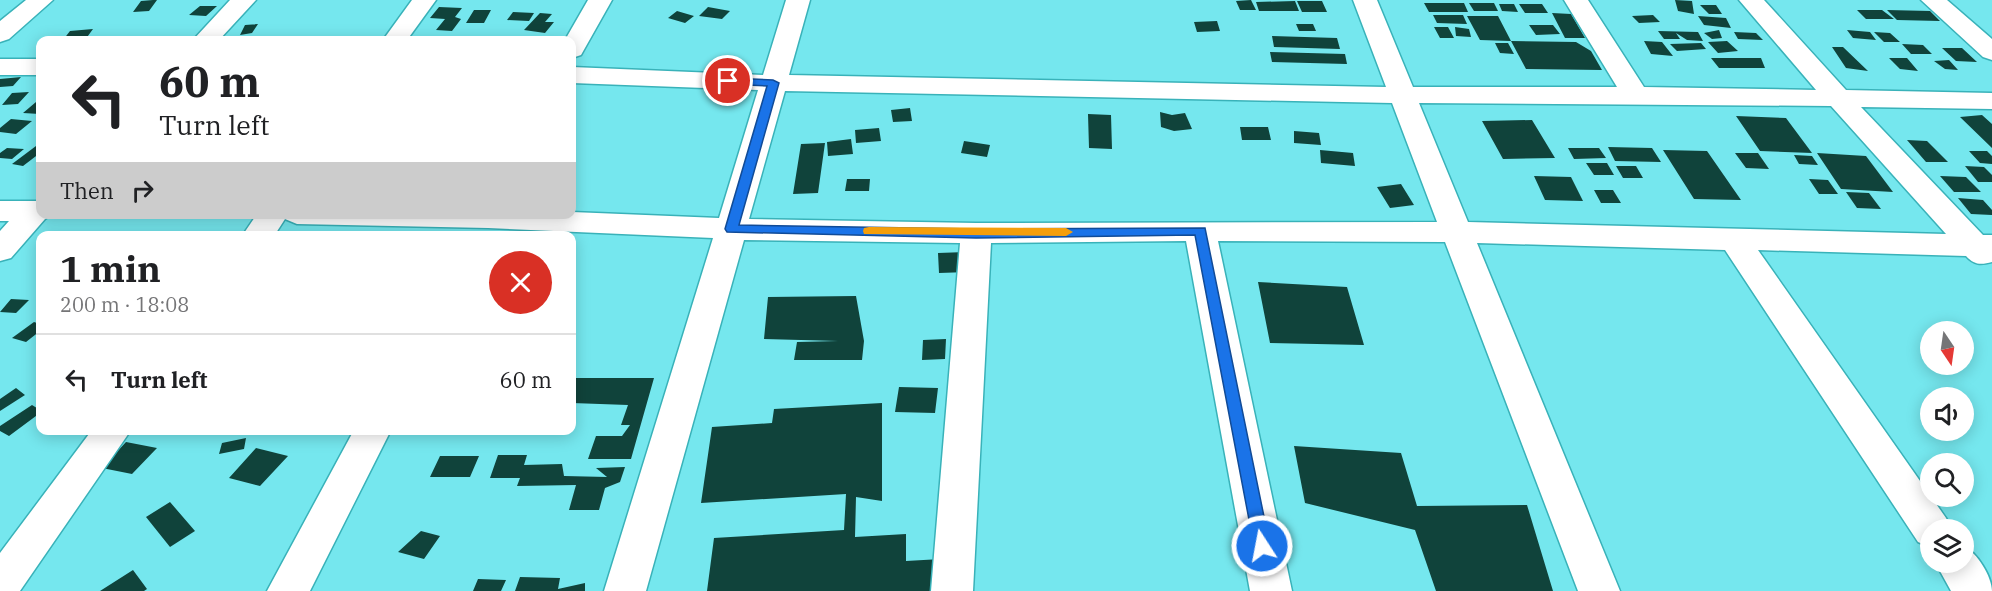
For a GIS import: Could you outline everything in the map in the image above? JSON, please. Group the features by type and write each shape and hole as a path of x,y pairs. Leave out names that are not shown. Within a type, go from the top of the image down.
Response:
{"street":[{"path":"0,34 41,0"},
{"path":"209,36 244,0"},
{"path":"398,36 424,0"},
{"path":"576,43 600,0"},
{"path":"625,591 798,0"},
{"path":"1365,0 1599,591"},
{"path":"1576,0 1636,95"},
{"path":"1751,0 1841,100 1986,252"},
{"path":"1933,0 1992,52"},
{"path":"0,67 36,67"},
{"path":"576,75 773,83 1403,95 1636,95 1992,101"},
{"path":"0,211 36,211"},
{"path":"0,250 36,213"},
{"path":"401,219 731,229 976,233 1458,232 1733,238 1986,252"},
{"path":"1200,231 1271,591"},
{"path":"952,591 976,233"},
{"path":"1733,238 1925,519"},
{"path":"0,585 109,435"},
{"path":"288,591 370,435"},
{"path":"1963,573 1975,591"}],"building":[{"path":"157,0 149,11 133,12 141,1"},
{"path":"1251,0 1256,10 1240,10 1236,1"},
{"path":"1675,0 1692,1 1694,14 1678,11"},
{"path":"1295,1 1299,11 1259,11 1256,2"},
{"path":"1297,1 1322,1 1327,12 1302,12"},
{"path":"1424,3 1464,3 1468,12 1429,12"},
{"path":"1469,3 1494,3 1498,11 1474,11"},
{"path":"1499,4 1514,4 1518,12 1502,11"},
{"path":"1519,4 1542,4 1548,13 1525,13"},
{"path":"1700,5 1716,5 1722,14 1709,14"},
{"path":"200,6 217,6 206,16 189,15"},
{"path":"439,7 462,8 455,17 461,19 452,31 436,30 445,19 430,18"},
{"path":"708,7 730,11 722,19 699,16"},
{"path":"474,10 491,10 484,23 466,23"},
{"path":"1857,10 1882,10 1894,19 1866,19"},
{"path":"1887,10 1930,11 1940,21 1897,20"},
{"path":"677,11 694,16 685,23 668,18"},
{"path":"513,12 534,13 529,21 507,20"},
{"path":"540,13 552,14 545,22 554,22 545,33 524,30"},
{"path":"1552,13 1571,14 1585,38 1565,38"},
{"path":"1433,15 1463,15 1467,24 1437,23"},
{"path":"1653,15 1660,22 1639,23 1632,16"},
{"path":"1467,16 1498,16 1511,41 1480,40"},
{"path":"1698,16 1726,18 1731,28 1704,25"},
{"path":"1217,21 1220,31 1197,32 1194,22"},
{"path":"258,24 252,33 240,35 245,25"},
{"path":"1296,24 1313,24 1316,31 1299,31"},
{"path":"1529,25 1553,25 1560,34 1536,35"},
{"path":"1434,27 1448,27 1454,38 1440,38"},
{"path":"1455,27 1469,29 1471,37 1456,36"},
{"path":"93,29 88,36 66,36 70,31"},
{"path":"1719,30 1722,38 1712,39 1704,33"},
{"path":"1847,30 1870,32 1876,40 1853,38"},
{"path":"1658,31 1698,32 1703,41 1687,40 1676,33 1680,39 1664,39"},
{"path":"1734,32 1756,33 1763,40 1738,39"},
{"path":"1874,32 1890,33 1900,42 1884,42"},
{"path":"1272,36 1337,38 1340,49 1274,47"},
{"path":"1511,41 1576,42 1591,51 1602,70 1526,69"},
{"path":"1644,41 1662,42 1673,56 1651,54"},
{"path":"1727,41 1738,51 1718,53 1708,42"},
{"path":"1495,43 1508,43 1514,54 1500,53"},
{"path":"1701,43 1706,49 1677,51 1670,44"},
{"path":"1902,44 1923,45 1932,54 1911,54"},
{"path":"1832,47 1843,47 1868,71 1846,68"},
{"path":"1942,48 1962,48 1977,62 1956,61"},
{"path":"1270,52 1345,54 1347,64 1272,62"},
{"path":"1711,58 1761,58 1765,68 1719,68"},
{"path":"1889,58 1907,58 1918,71 1900,69"},
{"path":"1949,60 1958,70 1945,69 1934,61"},
{"path":"21,77 13,86 0,87 0,79"},
{"path":"29,92 18,104 2,105 12,93"},
{"path":"36,102 36,114 23,113"},
{"path":"910,108 912,121 893,122 891,110"},
{"path":"1160,112 1172,115 1185,113 1192,129 1174,131 1161,127"},
{"path":"1088,114 1111,115 1112,149 1089,148"},
{"path":"1982,115 1992,124 1992,148 1960,117"},
{"path":"1736,116 1786,118 1812,153 1760,151"},
{"path":"11,119 32,121 16,134 0,132 0,128"},
{"path":"1532,120 1555,158 1503,159 1482,121"},
{"path":"1240,127 1268,127 1271,140 1242,140"},
{"path":"879,128 881,141 856,143 855,130"},
{"path":"1294,131 1319,133 1321,145 1294,143"},
{"path":"851,139 853,154 828,156 827,142"},
{"path":"1907,140 1927,141 1948,162 1926,162"},
{"path":"964,141 990,145 987,157 961,153"},
{"path":"825,143 818,193 793,194 801,144"},
{"path":"36,146 36,156 23,166 12,164"},
{"path":"1608,147 1652,148 1661,162 1615,161"},
{"path":"7,148 24,149 12,159 0,158 0,153"},
{"path":"1568,148 1599,148 1606,158 1574,159"},
{"path":"1320,150 1353,153 1355,166 1321,163"},
{"path":"1663,150 1707,151 1741,200 1694,199"},
{"path":"1969,151 1987,151 1992,156 1992,164 1980,163"},
{"path":"1735,153 1758,153 1769,169 1746,168"},
{"path":"1817,153 1866,156 1893,192 1841,189"},
{"path":"1794,155 1812,156 1818,165 1799,164"},
{"path":"1586,163 1607,163 1614,175 1594,175"},
{"path":"1616,166 1636,166 1643,178 1623,178"},
{"path":"1965,166 1984,167 1992,175 1992,182 1978,182"},
{"path":"1534,176 1571,177 1583,201 1545,200"},
{"path":"1940,176 1966,177 1981,192 1954,192"},
{"path":"847,179 870,179 869,191 845,191"},
{"path":"1809,179 1828,180 1838,194 1819,194"},
{"path":"1401,184 1414,205 1390,208 1377,187"},
{"path":"1594,190 1613,190 1621,203 1601,203"},
{"path":"1846,192 1869,193 1881,209 1857,208"},
{"path":"1958,198 1983,200 1992,210 1992,215 1971,214"},
{"path":"966,252 968,272 939,273 938,253"},
{"path":"1258,282 1347,287 1364,345 1270,343"},
{"path":"856,296 864,341 862,360 794,360 797,342 838,341 764,339 768,297"},
{"path":"11,299 29,300 16,313 0,312"},
{"path":"36,323 36,334 26,342 12,338"},
{"path":"946,339 945,359 922,360 923,340"},
{"path":"576,378 654,378 631,459 588,459 596,436 622,436 630,425 621,425 628,405 576,403"},
{"path":"899,387 938,388 935,413 895,412"},
{"path":"16,388 25,395 0,411 0,399"},
{"path":"882,403 882,501 856,497 855,537 906,534 906,561 941,559 942,591 707,591 714,538 844,530 846,494 701,503 712,427 772,423 774,409"},
{"path":"32,405 36,408 36,416 9,436 0,431 0,426"},
{"path":"246,438 244,449 219,454 222,443"},
{"path":"126,442 157,448 132,474 102,468"},
{"path":"1294,446 1401,453 1417,506 1527,505 1553,591 1436,591 1415,530 1305,503"},
{"path":"256,448 288,456 260,486 229,478"},
{"path":"498,455 527,455 524,465 562,464 564,476 607,477 596,468 625,467 620,482 605,488 599,510 569,510 576,485 517,486 520,478 490,478"},
{"path":"440,456 479,456 470,477 430,477"},
{"path":"170,502 195,531 170,547 146,517"},
{"path":"421,531 440,536 424,559 398,552"},
{"path":"133,570 147,589 144,591 100,591"},
{"path":"520,577 560,578 558,589 585,583 585,591 515,591"},
{"path":"478,579 506,580 501,591 473,591"}],"slow traffic":[{"path":"869,231 1066,232"}],"route":[{"path":"728,81 773,83 731,229 976,233 1200,231 1262,546"}]}
